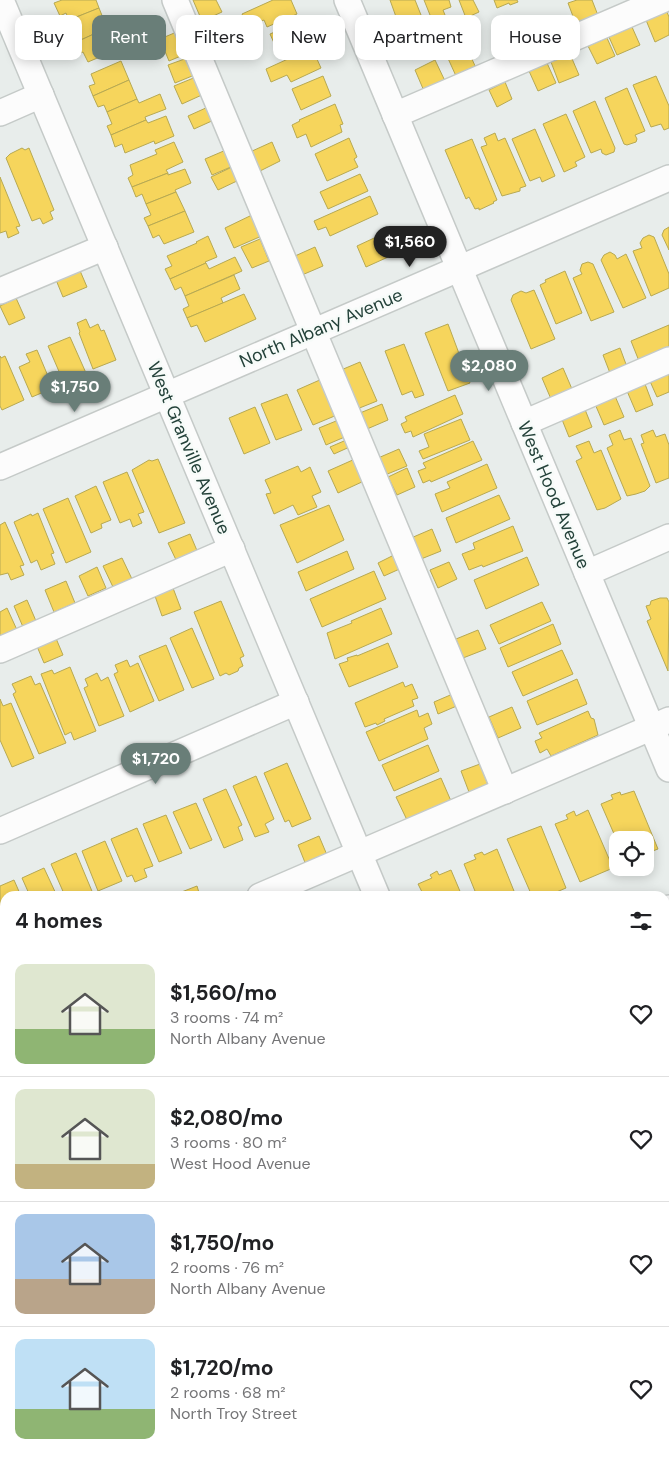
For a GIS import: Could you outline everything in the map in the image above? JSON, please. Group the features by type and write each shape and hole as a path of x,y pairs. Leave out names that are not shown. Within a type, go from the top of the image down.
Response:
{"street":[{"name":"West Granville Avenue","path":"1,0 375,891"},
{"path":"175,0 505,790"},
{"name":"West Hood Avenue","path":"347,0 587,573 660,724 669,769"},
{"path":"395,114 662,0"},
{"path":"0,113 41,95"},
{"name":"North Albany Avenue","path":"0,467 669,178"},
{"path":"0,292 105,246"},
{"path":"524,423 669,360"},
{"path":"587,573 669,538"},
{"path":"0,650 232,549"},
{"path":"0,831 296,702"},
{"path":"272,891 660,724"}],"building: Homes":[{"path":"62,0 96,0 99,8 82,15 67,15 66,13 60,15 54,3"},
{"path":"193,0 216,0 222,12 215,15 199,15"},
{"path":"273,0 291,0 297,14 273,15 273,24 267,27 263,20 263,15 242,14"},
{"path":"390,0 415,0 421,15 395,15"},
{"path":"424,0 449,0 451,7 443,10 445,15 430,15"},
{"path":"459,0 473,0 479,12 472,15 465,15"},
{"path":"494,0 517,0 518,2 510,5 509,3 497,8"},
{"path":"577,0 592,0 599,18 580,26 580,15 572,15 568,3"},
{"path":"99,8 102,15 92,15 92,35 82,39 82,15"},
{"path":"667,12 669,17 669,35 655,42 646,20"},
{"path":"632,27 640,45 617,55 609,37"},
{"path":"176,32 176,58 169,61 166,54 166,36"},
{"path":"92,35 93,60 88,62 82,52 82,39"},
{"path":"607,38 615,56 597,64 588,46"},
{"path":"182,60 191,60 197,74 175,83 168,65"},
{"path":"286,60 317,60 321,68 291,82 287,75 271,82 266,69"},
{"path":"435,60 445,81 424,91 415,70"},
{"path":"449,60 472,60 476,68 456,76"},
{"path":"556,60 573,60 579,75 559,83 551,62"},
{"path":"121,61 129,80 93,96 89,86 95,84 91,74"},
{"path":"547,63 556,83 538,91 529,71"},
{"path":"323,76 331,96 301,110 292,89"},
{"path":"656,76 669,106 669,128 664,130 661,124 651,127 633,85"},
{"path":"196,77 204,94 182,104 174,86"},
{"path":"129,80 137,99 107,112 104,105 98,107 93,96"},
{"path":"505,82 512,99 497,107 489,90"},
{"path":"627,88 645,131 635,135 636,142 627,145 624,144 605,98"},
{"path":"160,94 166,109 145,117 146,120 111,135 107,126 112,124 107,112 137,99 139,103"},
{"path":"595,101 615,148 614,152 606,155 602,153 601,149 591,153 573,111"},
{"path":"335,104 343,124 340,125 342,132 311,147 306,134 297,138 292,125"},
{"path":"208,107 214,120 194,129 188,116"},
{"path":"566,114 585,157 575,162 577,166 564,172 543,124"},
{"path":"166,116 174,136 155,144 154,141 125,153 122,144 115,147 111,135 146,120 148,123"},
{"path":"535,129 555,176 542,182 540,177 530,181 512,139"},
{"path":"495,133 498,141 505,138 526,186 520,188 520,191 502,196 481,147 487,145 484,138"},
{"path":"349,138 357,157 354,159 358,167 327,181 315,154"},
{"path":"472,139 497,200 479,210 479,208 475,209 469,197 466,199 445,150"},
{"path":"174,142 183,162 166,170 168,173 132,187 128,178 133,175 130,165 157,154 155,150"},
{"path":"272,142 280,161 260,171 250,152"},
{"path":"22,148 25,150 29,148 54,210 50,212 53,219 43,224 40,218 32,221 6,158"},
{"path":"226,150 233,166 212,175 205,159"},
{"path":"232,167 239,180 218,190 211,177"},
{"path":"185,169 191,183 175,190 176,192 146,204 142,194 136,197 132,187 168,173 168,175"},
{"path":"360,174 368,191 328,209 320,192"},
{"path":"0,177 20,226 16,227 19,233 8,238 6,231 0,233"},
{"path":"176,192 185,211 148,226 144,218 151,215 146,204"},
{"path":"370,196 378,214 330,236 326,227 318,230 314,221"},
{"path":"185,211 194,232 164,244 159,235 153,238 148,226"},
{"path":"254,214 264,235 234,248 225,228"},
{"path":"669,227 669,250 662,235 664,230"},
{"path":"387,232 397,253 366,267 357,246"},
{"path":"649,235 654,237 669,274 669,288 651,296 633,251 642,248 640,243 643,238"},
{"path":"208,236 217,257 170,279 165,269 172,266 167,256"},
{"path":"260,239 269,261 252,268 241,247"},
{"path":"315,247 323,266 302,275 295,256"},
{"path":"610,252 617,259 626,254 646,298 623,308 601,260 604,255"},
{"path":"235,257 242,271 185,296 181,287 175,290 170,279 206,263 209,269"},
{"path":"588,262 593,264 614,312 591,321 573,278 582,274 580,270 582,264"},
{"path":"78,266 87,287 63,297 54,275"},
{"path":"565,271 582,313 556,324 540,285 546,282 545,280"},
{"path":"234,275 240,289 221,298 223,303 187,318 183,309 189,306 185,296"},
{"path":"534,290 555,339 531,349 511,300 513,295 521,291 526,293"},
{"path":"244,294 256,319 205,342 197,325 191,327 187,318"},
{"path":"16,298 25,318 9,325 0,306"},
{"path":"86,319 90,328 98,324 101,331 104,330 116,360 93,369 77,323"},
{"path":"448,324 470,383 448,391 425,333"},
{"path":"669,325 669,348 639,361 631,341"},
{"path":"70,337 86,373 64,383 48,346"},
{"path":"404,344 424,395 415,398 412,391 402,395 385,351"},
{"path":"620,348 627,367 610,373 603,355"},
{"path":"37,350 53,388 32,397 19,367 30,362 26,354"},
{"path":"0,356 1,358 5,356 24,400 2,410 0,406"},
{"path":"360,362 377,401 357,409 341,370"},
{"path":"563,368 572,389 551,399 542,378"},
{"path":"669,370 669,392 657,397 649,379"},
{"path":"322,379 337,415 313,425 297,390"},
{"path":"645,384 653,405 636,412 627,391"},
{"path":"287,394 302,430 276,440 261,404"},
{"path":"455,395 463,414 413,437 411,431 405,433 401,424 407,421 405,417"},
{"path":"615,396 624,417 604,425 595,404"},
{"path":"382,404 388,420 367,429 360,413"},
{"path":"255,407 270,443 244,454 229,418"},
{"path":"584,407 592,427 569,437 561,417"},
{"path":"341,419 347,436 326,445 319,428"},
{"path":"461,419 470,440 423,459 419,451 429,447 424,434"},
{"path":"620,430 624,440 631,438 650,486 645,491 627,496 607,448 613,445 609,435"},
{"path":"653,430 656,437 665,434 669,445 669,478 656,483 641,444 644,443 641,435"},
{"path":"351,438 354,445 334,454 330,447"},
{"path":"473,441 482,460 431,482 430,480 423,483 418,471 426,468 423,463"},
{"path":"589,441 594,453 601,450 621,499 605,508 597,510 576,461 582,458 576,446"},
{"path":"399,449 407,466 385,475 378,458"},
{"path":"158,459 185,523 159,533 132,470 149,460"},
{"path":"355,459 364,481 338,493 328,471"},
{"path":"487,464 497,488 442,512 435,494 450,488 447,482"},
{"path":"298,466 301,472 310,467 321,492 312,496 317,507 298,515 293,505 274,514 266,494 271,493 265,480"},
{"path":"407,468 415,487 397,495 388,477"},
{"path":"127,472 144,512 138,514 142,523 133,527 130,519 120,523 103,482"},
{"path":"96,486 111,520 101,524 102,528 91,533 75,496"},
{"path":"499,495 510,519 456,543 446,518"},
{"path":"68,498 91,552 66,563 43,509"},
{"path":"329,505 344,540 297,563 280,525"},
{"path":"38,513 54,553 51,554 55,564 41,570 37,560 31,563 14,522 31,514 32,516"},
{"path":"5,522 24,565 20,566 24,575 11,580 8,573 0,575 0,525"},
{"path":"513,526 523,551 483,567 482,565 469,570 462,554 475,549 473,543"},
{"path":"432,529 441,551 421,559 411,538"},
{"path":"190,534 198,553 177,562 168,543"},
{"path":"347,551 354,569 306,591 298,572"},
{"path":"398,553 404,567 384,576 378,563"},
{"path":"527,557 539,585 486,609 474,580"},
{"path":"122,558 132,579 113,587 103,566"},
{"path":"449,562 457,579 438,588 430,570"},
{"path":"97,567 106,588 88,596 79,576"},
{"path":"374,571 386,599 322,627 310,599"},
{"path":"66,581 75,603 54,612 45,590"},
{"path":"173,588 181,609 162,616 155,596"},
{"path":"667,598 669,602 668,671 647,621 651,619 646,606 650,605 651,601"},
{"path":"27,600 36,621 23,627 14,606"},
{"path":"221,601 244,656 240,658 243,666 238,671 220,676 194,612"},
{"path":"542,602 551,621 499,644 490,625"},
{"path":"7,608 17,630 0,638 0,612"},
{"path":"381,608 392,634 335,659 327,633"},
{"path":"553,624 561,644 508,667 500,648"},
{"path":"192,628 214,679 192,688 170,638"},
{"path":"478,630 486,649 463,658 456,639"},
{"path":"55,636 63,655 44,663 36,644"},
{"path":"388,643 398,667 349,687 339,664 348,661 347,658 357,656"},
{"path":"166,645 184,690 159,701 139,656"},
{"path":"562,650 573,674 523,696 512,672"},
{"path":"127,660 130,667 138,663 154,701 130,712 114,674 118,672 115,665"},
{"path":"70,667 96,731 74,740 71,732 65,735 41,674 52,670 54,674"},
{"path":"97,673 101,681 108,677 124,716 99,726 84,688 88,686 85,679"},
{"path":"31,676 35,685 40,683 66,743 39,754 13,694 16,692 12,684"},
{"path":"577,679 587,704 537,725 527,701"},
{"path":"403,682 405,687 412,684 418,698 412,700 414,706 384,719 385,721 377,725 376,723 365,727 355,703"},
{"path":"455,693 459,705 438,714 434,702"},
{"path":"0,699 3,706 11,703 34,758 12,767 0,740"},
{"path":"512,707 521,728 498,738 489,717"},
{"path":"417,710 419,717 428,713 432,724 424,728 428,739 379,761 366,732"},
{"path":"588,711 591,718 594,719 598,735 551,756 547,749 540,753 535,741 542,738 539,733"},
{"path":"428,745 439,771 394,791 382,765"},
{"path":"287,763 311,819 292,827 289,820 285,822 264,773"},
{"path":"480,764 488,785 469,792 461,771"},
{"path":"256,776 274,819 265,824 269,832 255,837 233,786"},
{"path":"441,778 451,801 407,820 396,797"},
{"path":"226,789 242,825 238,827 243,840 224,848 203,799"},
{"path":"634,791 651,831 613,831 601,804 613,799 611,795 620,792 621,795"},
{"path":"196,803 212,840 190,849 173,812"},
{"path":"588,810 609,859 609,870 580,882 555,824 568,819 566,815 574,811 576,816"},
{"path":"166,815 182,853 159,862 143,824"},
{"path":"541,826 566,888 559,891 530,891 507,839"},
{"path":"137,828 153,866 144,869 147,877 135,882 132,875 127,877 111,839"},
{"path":"319,836 327,855 306,865 298,845"},
{"path":"654,839 658,849 654,851"},
{"path":"105,841 122,881 98,891 82,851"},
{"path":"497,849 514,891 475,891 464,864 476,859 474,855 482,852 484,855"},
{"path":"76,853 92,891 63,891 51,864"},
{"path":"44,868 55,891 28,891 22,878"},
{"path":"451,870 460,891 422,891 418,884 432,878 430,875 437,871 439,875"},
{"path":"14,880 19,891 0,891 0,886"},
{"path":"197,886 198,891 184,891"}]}
